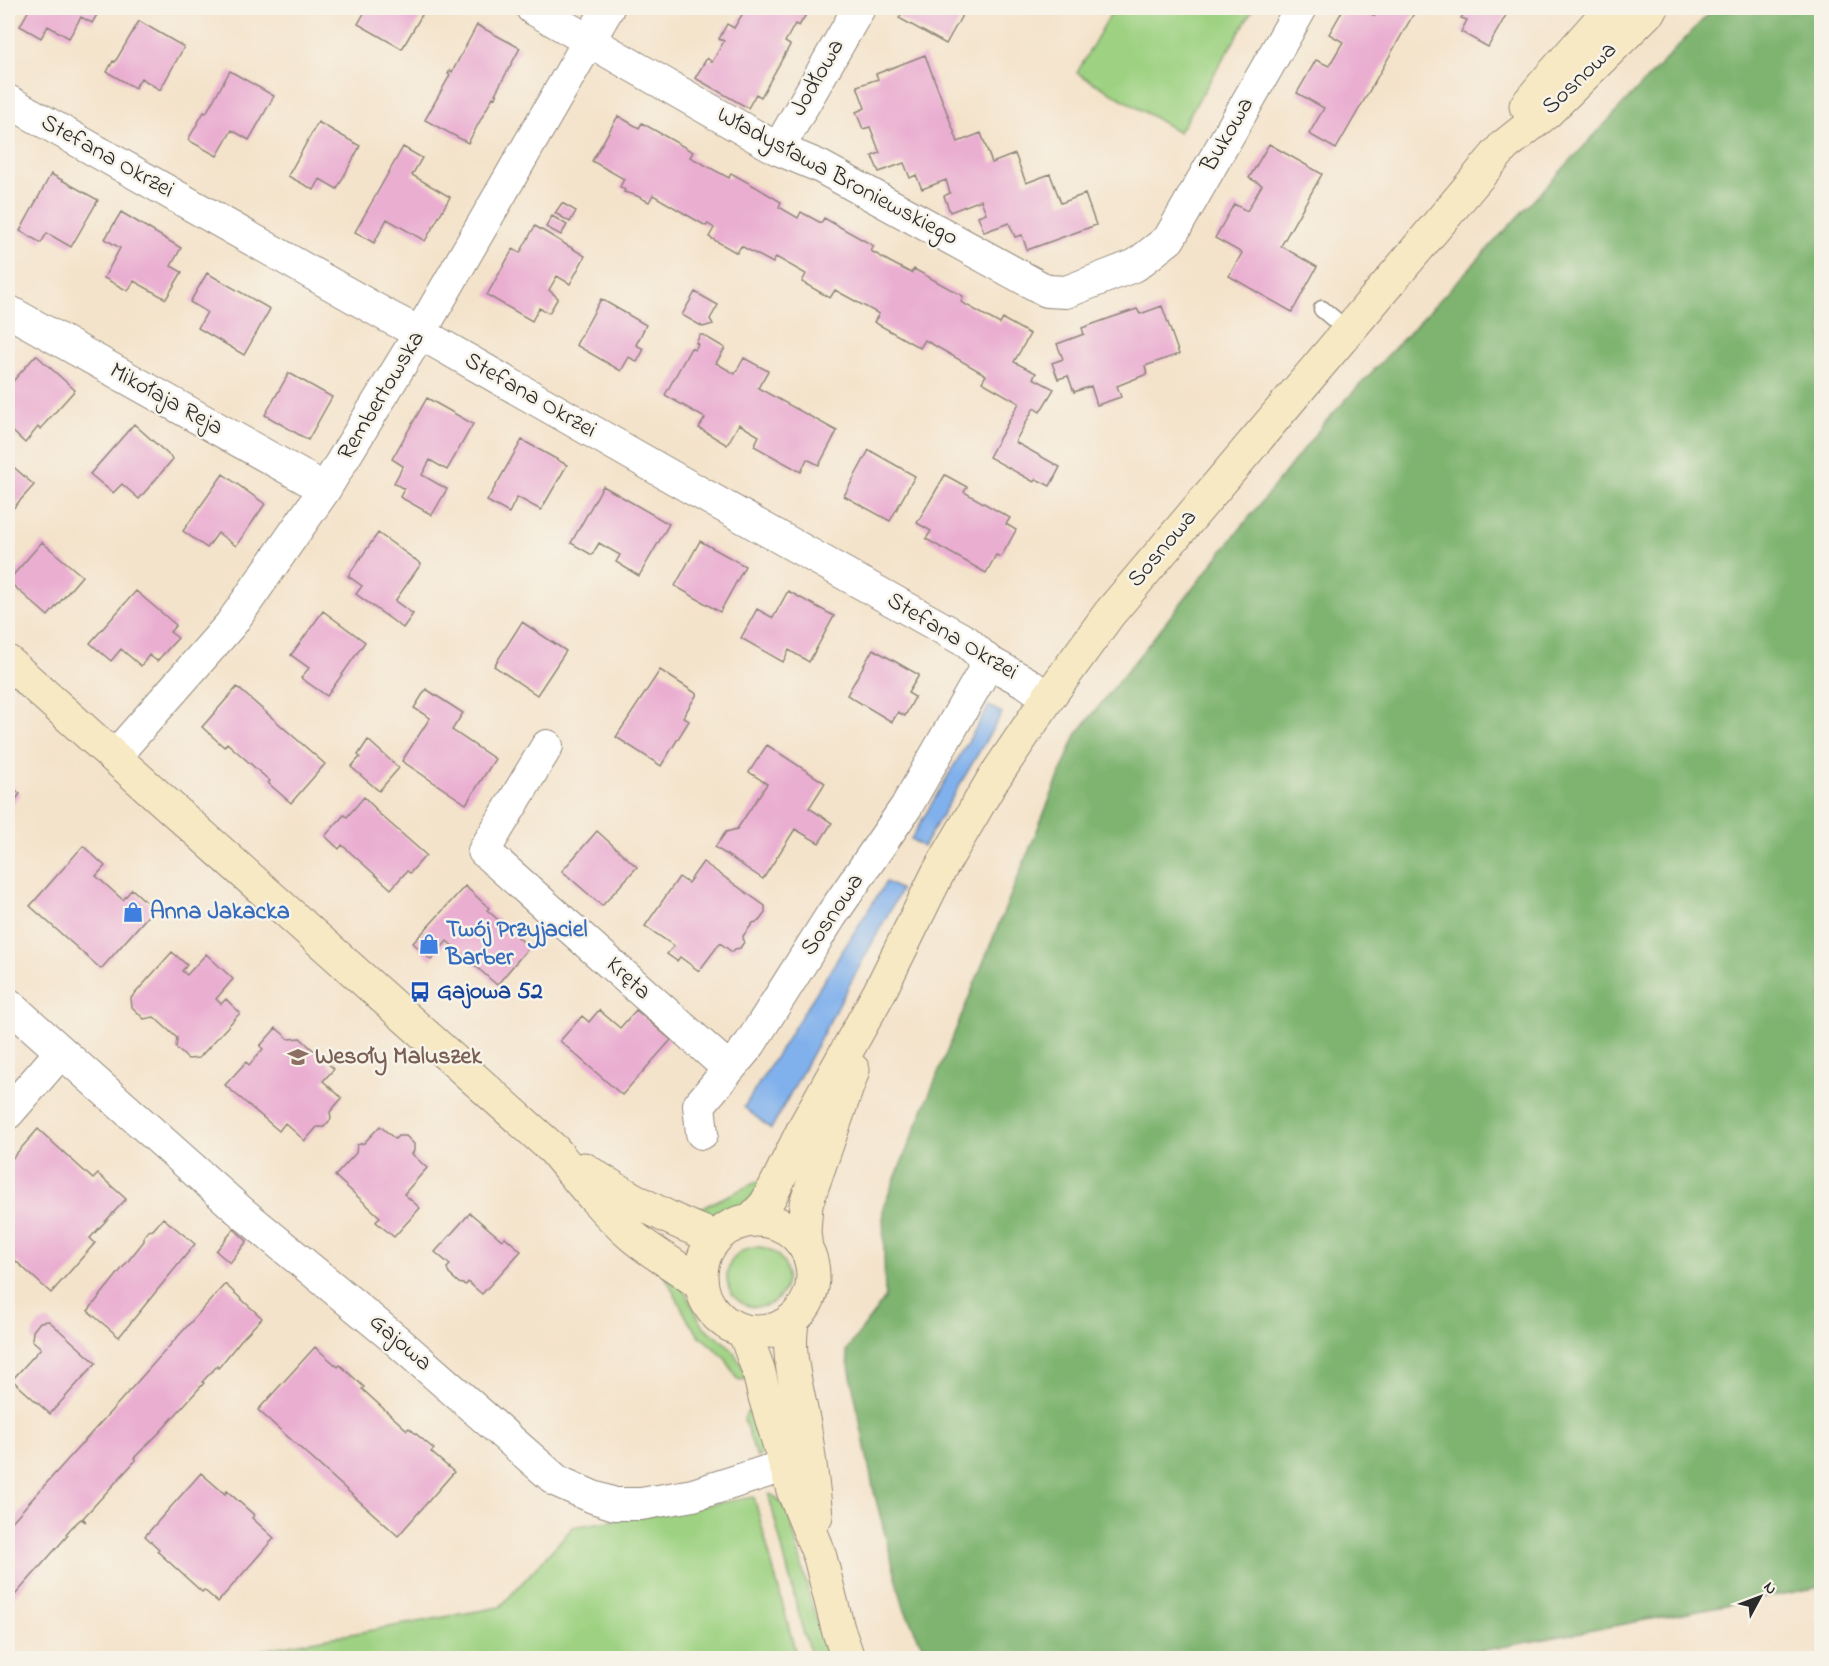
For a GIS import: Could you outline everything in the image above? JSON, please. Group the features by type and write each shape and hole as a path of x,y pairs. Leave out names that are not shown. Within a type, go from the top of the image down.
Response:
{"street":[{"name":"Władysława Broniewskiego","path":"532,8 778,149 819,166 1047,291 1074,290 1136,265 1148,256"},
{"name":"Rembertowska","path":"114,757 231,624 325,489 420,333 608,8"},
{"name":"Jodłowa","path":"778,149 859,8"},
{"name":"Bukowa","path":"1148,256 1169,239 1301,8"},
{"name":"Sosnowa","path":"1504,146 1521,113 1611,8"},
{"name":"Sosnowa","path":"751,1220 771,1194 805,1126 879,993 944,863 992,781 1109,614 1504,146 1547,112 1652,8"},
{"name":"Stefana Okrzei","path":"8,101 967,642 989,662 1027,683 1048,698"},
{"name":"Mikołaja Reja","path":"8,311 325,489"},
{"path":"8,662 554,1150 591,1194 630,1234 702,1286"},
{"name":"Sosnowa","path":"702,1133 699,1105 750,1044 831,916 906,807 989,662"},
{"name":"Kręta","path":"547,746 484,851 729,1069"},
{"name":"Sosnowa","path":"806,1249 804,1232 806,1204 879,993"},
{"name":"Gajowa","path":"8,1005 239,1210 364,1312 557,1482 615,1504 641,1504 693,1495 797,1463"},
{"path":"8,1113 61,1052"},
{"path":"554,1150 639,1203 686,1226 716,1237"},
{"path":"751,1220 764,1221 783,1227 798,1238 806,1249 810,1261 812,1286 808,1299 793,1319 770,1331 744,1331 721,1320 705,1299 702,1286 703,1260 716,1237 732,1226 751,1220"},
{"path":"793,1319 790,1340 797,1463 793,1490 820,1557 848,1659"},
{"path":"744,1331 758,1369 765,1397 797,1463"}],"lane":[{"path":"1322,309 1347,330"}],"green space":[{"path":"1114,8 1254,8 1179,132 1077,73"},
{"path":"1822,8 1821,1587 1444,1658 928,1658 904,1608 874,1492 846,1351 885,1298 883,1208 1076,735 1326,421 1711,11"},
{"path":"767,1177 753,1198 738,1209 714,1215 691,1213"},
{"path":"751,1247 763,1247 774,1252 782,1260 787,1277 785,1289 774,1302 763,1307 751,1307 740,1302 732,1294 727,1283 727,1271 732,1260 740,1252"},
{"path":"664,1274 684,1290 703,1326 730,1347 747,1379 738,1380 725,1358 698,1334 689,1322"},
{"path":"757,1409 764,1448 757,1458 744,1420 747,1412"},
{"path":"770,1494 786,1508 789,1515 828,1658 813,1658 804,1635"},
{"path":"754,1497 797,1658 217,1658 500,1607 573,1527"}],"water":[{"path":"989,706 1002,713 923,847 911,839"},
{"path":"886,882 901,890 771,1129 744,1107"}],"building":[{"path":"30,8 101,8 92,23 81,17 69,38 48,26 41,38 20,26"},
{"path":"367,8 426,8 402,49 358,24"},
{"path":"746,8 810,8 799,26 795,24 785,42 790,45 761,97 756,94 748,108 695,78 707,58 712,62 724,41 719,39 727,24 734,28"},
{"path":"905,8 966,8 946,44 899,18"},
{"path":"1344,8 1360,8 1375,16 1379,8 1417,8 1336,149 1309,134 1324,108 1297,93 1316,60 1329,66 1343,42 1329,34"},
{"path":"1468,8 1510,8 1488,47 1461,32 1467,20 1461,18"},
{"path":"139,21 184,47 160,90 141,78 135,88 107,72"},
{"path":"477,25 520,48 495,98 493,97 468,143 425,120 450,75 448,74 450,70 452,72"},
{"path":"925,55 958,142 981,133 992,163 1015,154 1026,183 1050,174 1061,203 1085,194 1096,225 1027,250 1022,235 1015,237 1009,223 984,232 978,216 986,213 981,200 950,212 944,196 950,193 946,180 922,189 916,175 910,178 904,163 879,172 872,156 880,153 870,127 863,129 856,112 865,108 857,86 878,79 876,74"},
{"path":"230,71 274,96 249,140 232,130 217,156 188,140"},
{"path":"618,116 639,128 642,123 693,152 690,157 729,178 731,173 756,187 781,202 779,207 798,218 801,212 821,223 824,218 874,246 871,251 890,262 911,273 914,269 963,296 961,302 1000,324 1003,319 1030,334 1014,362 1036,373 1033,378 1054,389 1040,412 1034,408 1015,442 1060,467 1050,486 1036,479 1034,482 989,457 1019,403 982,382 986,375 925,340 920,348 874,322 879,314 835,290 830,298 802,282 806,274 776,257 773,263 741,246 737,253 709,237 714,228 708,224 706,226 653,195 649,202 624,192 625,190 620,187 624,179 592,161"},
{"path":"318,122 360,146 337,189 320,179 314,190 288,176"},
{"path":"1269,144 1322,174 1281,246 1317,267 1292,312 1229,276 1242,253 1215,238 1234,204 1247,211 1262,185 1249,178"},
{"path":"403,147 422,158 412,175 450,197 425,241 387,219 374,243 355,232"},
{"path":"51,174 98,200 71,247 47,233 41,243 20,231"},
{"path":"562,203 576,211 570,222 555,213"},
{"path":"121,212 181,248 171,266 182,272 166,299 134,281 128,291 104,278 120,248 105,239"},
{"path":"552,216 567,225 561,235 546,227"},
{"path":"535,226 585,256 570,284 557,276 549,290 558,298 549,313 539,308 532,321 487,295 513,249 520,253"},
{"path":"207,273 270,309 244,355 198,328 207,312 190,302"},
{"path":"695,292 718,305 710,319 713,324 703,327 682,315"},
{"path":"601,299 646,325 636,345 644,349 637,362 629,357 621,371 576,345"},
{"path":"1162,306 1179,354 1145,366 1147,374 1117,386 1121,397 1097,405 1091,386 1074,392 1068,376 1058,379 1052,363 1063,359 1057,344 1084,334 1082,328 1137,309 1140,314"},
{"path":"700,335 725,348 716,363 735,374 744,358 768,371 758,388 837,431 819,465 807,459 801,472 754,446 759,436 739,424 727,445 699,428 705,418 665,395 691,348 695,350"},
{"path":"36,355 75,390 25,443 8,427 8,387"},
{"path":"289,373 332,397 308,440 265,415"},
{"path":"427,398 473,424 447,470 430,460 422,475 447,489 432,515 400,497 404,489 394,483 403,466 392,459"},
{"path":"134,424 173,459 139,499 122,484 113,493 90,474"},
{"path":"522,440 567,465 541,510 517,497 509,513 487,501"},
{"path":"869,450 915,476 890,521 844,496"},
{"path":"8,462 34,485 8,514"},
{"path":"223,474 265,504 236,546 218,533 207,548 183,531"},
{"path":"945,475 967,487 964,492 1010,518 1006,524 1016,530 1001,557 996,555 986,573 926,539 931,531 917,523"},
{"path":"603,486 669,524 639,576 616,562 620,555 599,543 592,555 571,543"},
{"path":"378,533 421,564 395,601 413,614 403,628 356,594 362,586 348,576"},
{"path":"700,541 745,566 720,612 675,586"},
{"path":"42,542 82,576 48,616 8,581"},
{"path":"136,591 176,625 170,632 178,638 157,661 149,655 141,666 121,649 111,661 90,643"},
{"path":"788,591 834,616 809,662 789,650 783,662 741,638 757,609 773,618"},
{"path":"323,611 365,642 327,696 301,678 309,668 291,655"},
{"path":"522,622 566,651 537,695 494,666"},
{"path":"873,649 919,675 908,693 915,697 905,716 898,712 892,722 847,695"},
{"path":"660,670 697,694 683,717 689,721 661,766 616,737"},
{"path":"237,687 325,764 291,803 227,743 224,747 202,727"},
{"path":"426,689 463,713 452,730 495,759 466,804 402,761 430,718 414,708"},
{"path":"368,740 399,768 379,791 351,767 360,757 358,755"},
{"path":"767,745 825,783 809,808 832,823 819,843 795,829 763,879 715,847 726,832 737,829 767,784 749,772"},
{"path":"8,783 20,794 8,809"},
{"path":"364,797 375,810 426,855 391,889 342,845 339,849 325,836 344,815 347,817"},
{"path":"597,831 637,867 602,906 562,871"},
{"path":"83,846 105,866 96,876 123,900 132,889 154,909 101,969 30,906"},
{"path":"703,862 765,906 765,913 743,936 744,942 740,948 732,952 720,943 699,971 680,957 677,961 667,954 674,946 645,926 679,877 688,883"},
{"path":"465,886 489,908 487,910 529,947 497,985 447,941 431,960 413,943"},
{"path":"172,952 187,965 182,971 187,975 206,954 233,979 216,999 221,1004 226,999 240,1013 199,1058 188,1059 176,1048 177,1038 154,1017 144,1019 132,1007 131,998"},
{"path":"599,1010 620,1028 636,1010 671,1040 622,1095 560,1041 582,1016 589,1022"},
{"path":"276,1028 289,1039 300,1038 334,1069 323,1081 342,1098 330,1112 331,1119 324,1127 317,1127 305,1141 285,1123 279,1131 225,1085 246,1062 249,1065 263,1049 260,1046"},
{"path":"380,1126 395,1139 398,1136 406,1136 414,1144 412,1154 427,1168 404,1194 420,1208 394,1237 376,1222 380,1217 335,1176 356,1153 357,1145 364,1143"},
{"path":"38,1129 93,1179 98,1174 126,1199 90,1238 95,1243 51,1293 8,1254 8,1180 10,1177 8,1176 8,1163"},
{"path":"470,1213 502,1240 505,1237 521,1251 482,1294 468,1282 466,1285 459,1283 449,1274 447,1268 450,1265 435,1252"},
{"path":"163,1218 195,1244 119,1337 88,1311 144,1241 144,1236 148,1231 153,1230"},
{"path":"234,1229 247,1241 230,1263 216,1251"},
{"path":"225,1284 262,1318 134,1458 136,1460 83,1518 86,1522 81,1519 72,1527 66,1534 68,1535 8,1603 8,1526"},
{"path":"49,1321 96,1363 50,1414 12,1380 41,1348 32,1340 33,1331 40,1322"},
{"path":"315,1347 338,1367 340,1365 364,1387 362,1389 407,1430 409,1428 434,1449 431,1452 454,1472 398,1536 258,1410"},
{"path":"201,1473 225,1494 227,1491 254,1515 252,1518 274,1538 218,1602 204,1590 202,1592 157,1551 159,1549 145,1536"}],"place":[{"name":"Anna Jakacka","path":"133,912"},
{"name":"Twój Przyjaciel Barber","path":"429,944"},
{"name":"Gajowa 52","path":"420,992"},
{"name":"Wesoły Maluszek","path":"298,1057"}]}
